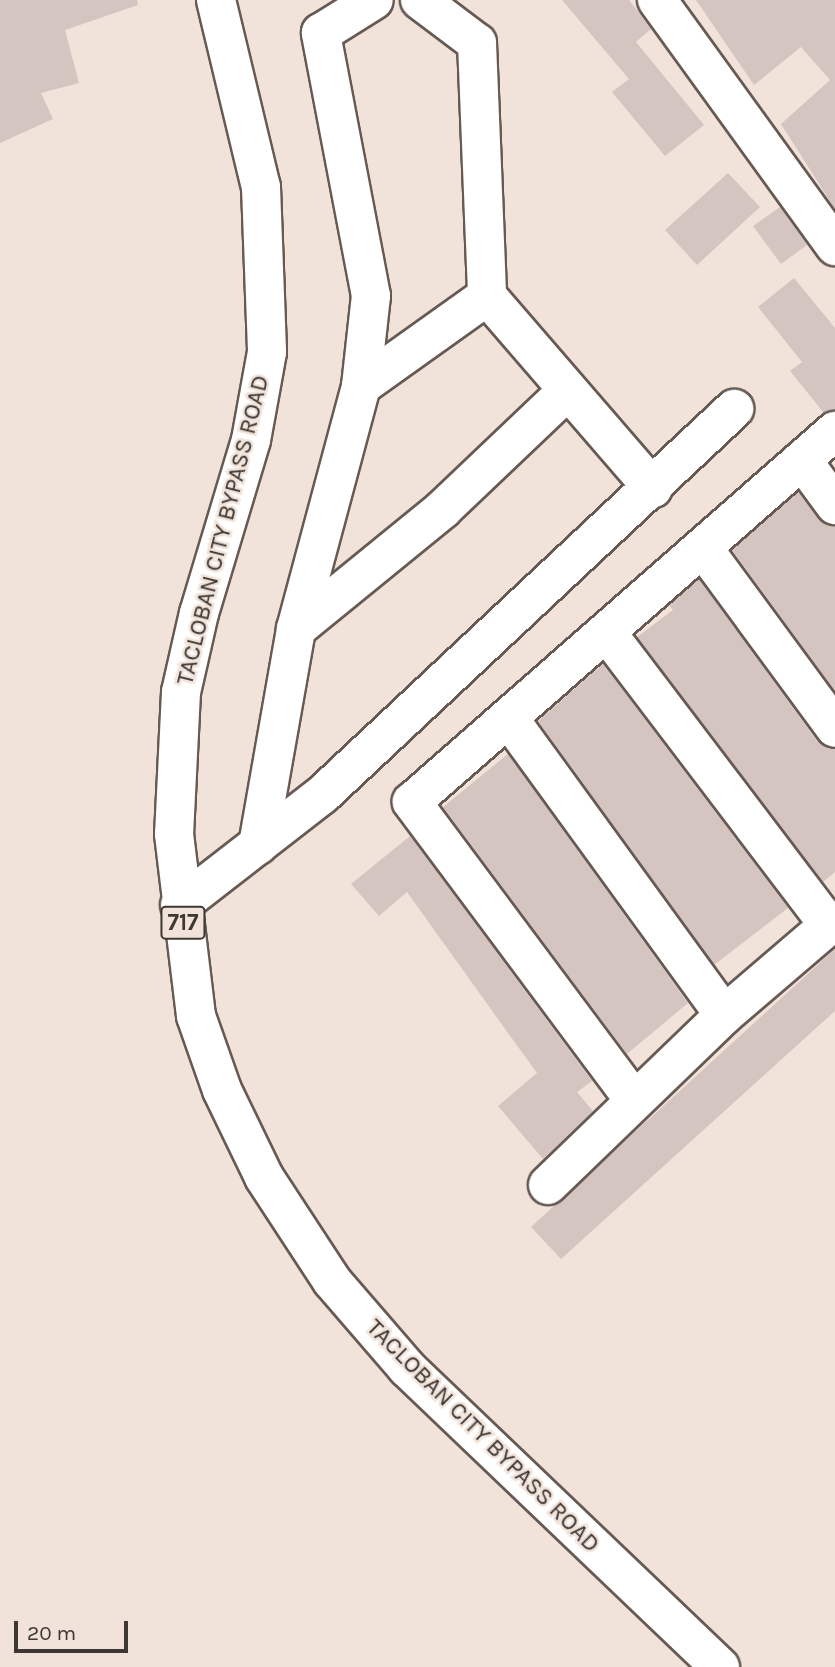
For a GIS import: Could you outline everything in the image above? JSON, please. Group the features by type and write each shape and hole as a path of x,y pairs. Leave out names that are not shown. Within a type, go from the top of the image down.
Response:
{"main road":[{"name":"TACLOBAN CITY BYPASS ROAD","path":"216,0 261,187 267,352 251,440 199,613 181,692 174,835 180,905 196,1016 222,1090 264,1177 332,1282 407,1368 720,1667"},
{"path":"258,845 296,629 360,386 371,296 321,33 374,0"},
{"path":"420,0 477,43 486,296 653,488"},
{"path":"657,0 835,246"},
{"path":"360,386 486,296"},
{"path":"296,629 443,509 567,391"},
{"path":"180,905 351,769 734,409"},
{"path":"634,1100 412,802 510,720 835,431"},
{"path":"802,460 835,505"},
{"path":"703,548 835,728"},
{"path":"548,1185 724,1015 832,923 607,633"},
{"path":"510,720 724,1015"}],"building":[{"path":"0,0 137,0 138,5 65,30 79,83 41,93 53,119 0,143"},
{"path":"562,0 629,0 651,29 636,42 704,125 665,156 612,92 629,79"},
{"path":"696,0 835,0 835,209 781,124 830,80 801,47 754,85"},
{"path":"728,173 760,207 697,265 665,230"},
{"path":"780,207 807,245 781,264 753,226"},
{"path":"794,278 835,328 835,410 824,413 790,371 802,362 758,307"},
{"path":"798,492 818,518 835,526 835,691 732,550"},
{"path":"699,579 817,741 835,749 835,872 823,882 637,637 673,610 669,605"},
{"path":"603,664 788,908 714,965 538,721"},
{"path":"508,754 688,1003 627,1054 443,807"},
{"path":"410,836 592,1081 577,1092 593,1111 543,1159 498,1106 537,1073 407,892 379,916 351,884"},
{"path":"835,949 835,1011 561,1259 531,1227"}]}
